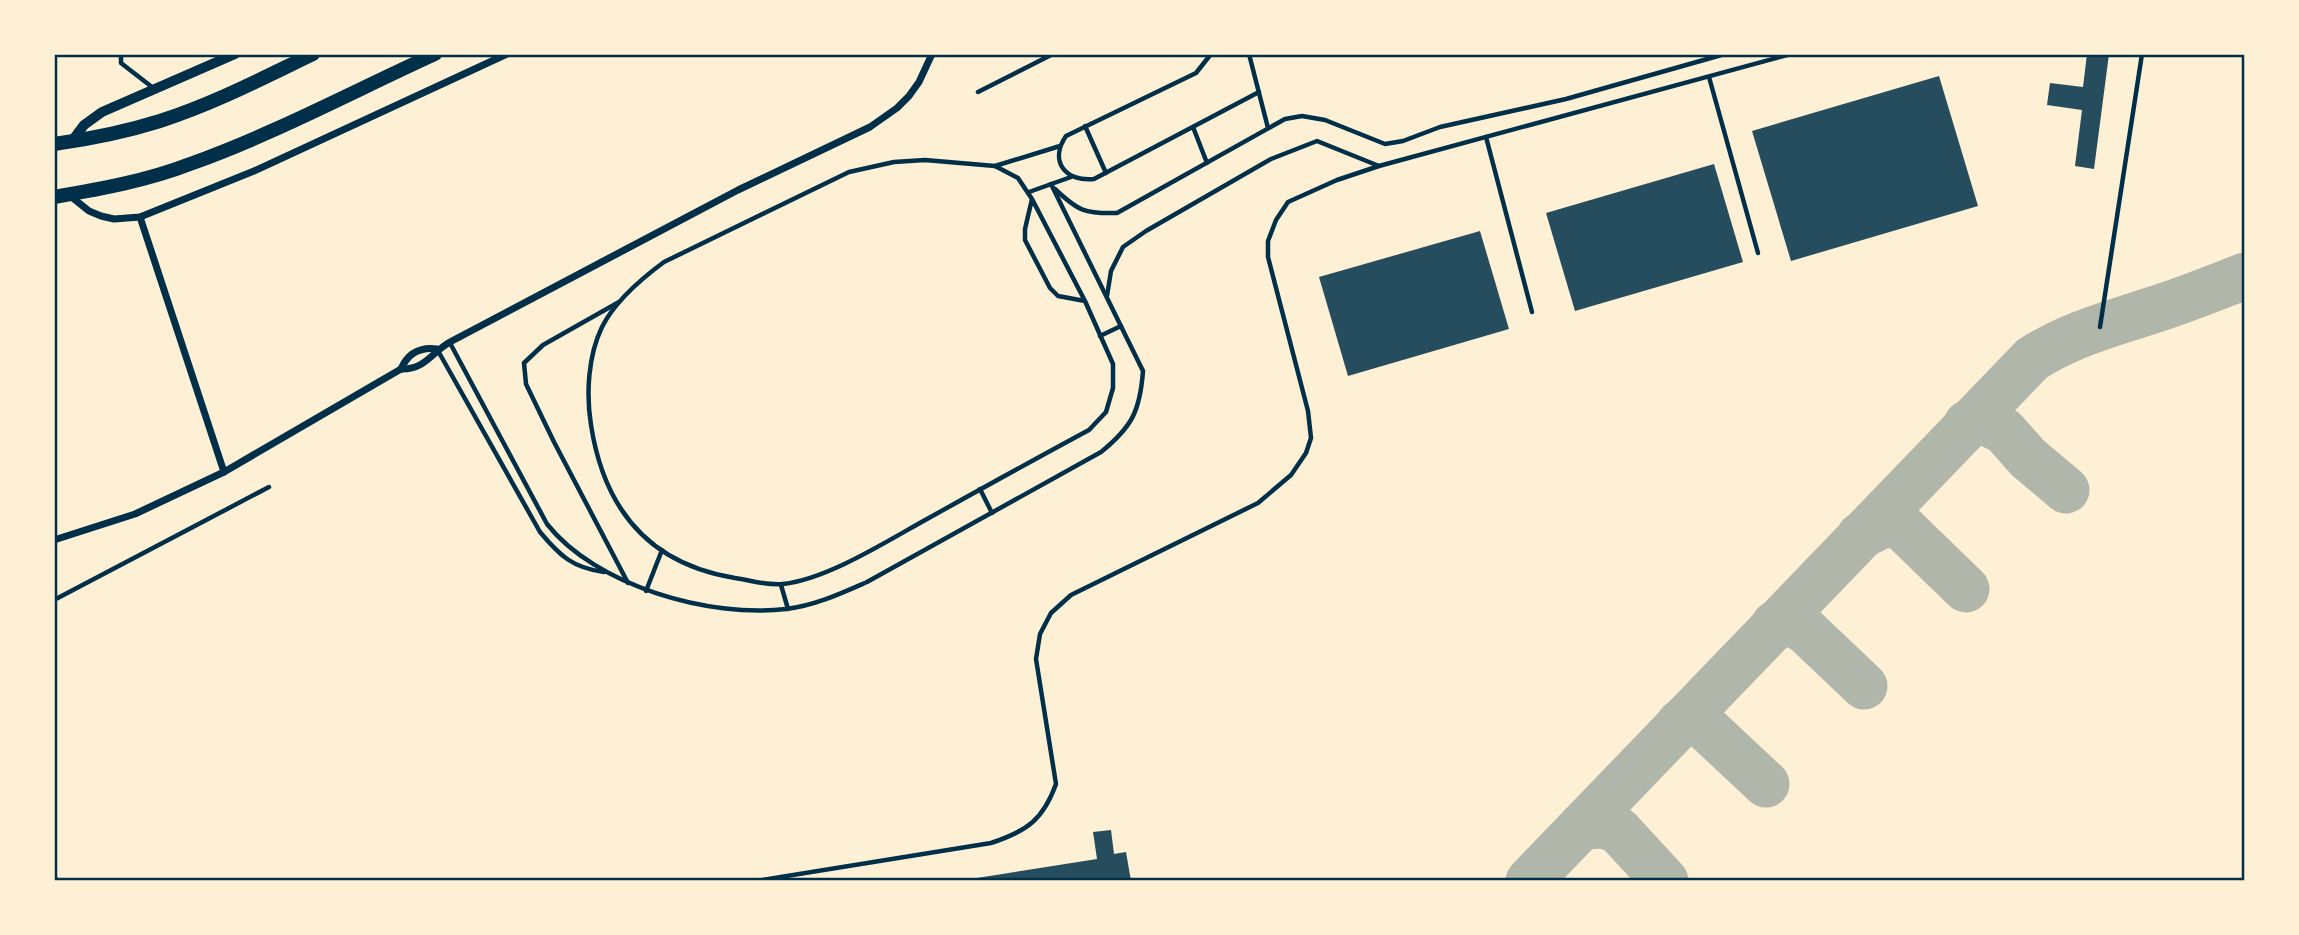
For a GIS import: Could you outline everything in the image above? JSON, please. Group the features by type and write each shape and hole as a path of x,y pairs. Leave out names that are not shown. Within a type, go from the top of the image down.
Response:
{"highway":[{"path":"61,142 117,133 182,113 313,54"},
{"path":"62,196 123,184 189,165 435,54"}],"street":[{"path":"61,142 102,112 235,54"},
{"path":"62,196 101,216 114,219 140,217 254,171 507,54"},
{"path":"54,540 135,514 224,472 401,369 422,365 438,349 450,342 738,190 870,127 898,108 909,96 932,54"},
{"path":"140,217 224,472"},
{"path":"401,369 404,362 415,352 438,349"}],"lane":[{"path":"121,54 121,63 155,90"},
{"path":"978,92 1053,54"},
{"path":"1211,54 1196,73 1066,136 1059,146 1063,169 1071,177 1094,179 1259,92"},
{"path":"1250,54 1268,128"},
{"path":"1051,184 1074,207 1085,212 1117,213 1286,119 1302,117 1325,120 1385,144 1403,141 1440,127 1566,99 1725,54"},
{"path":"756,881 991,844 1015,835 1037,820 1049,803 1056,784 1036,659 1040,634 1051,613 1071,595 1258,503 1291,475 1306,453 1311,438 1308,411 1268,257 1268,240 1276,220 1288,202 1337,180 1379,166 1791,54"},
{"path":"2100,327 2142,54"},
{"path":"1709,76 1758,253"},
{"path":"1084,126 1106,173"},
{"path":"1193,127 1208,163"},
{"path":"1486,137 1532,312"},
{"path":"1107,297 1111,271 1123,247 1271,159 1317,142 1379,166"},
{"path":"628,583 526,384 524,363 543,345 620,301 664,262 849,172 894,162 925,160 995,166 1059,146"},
{"path":"620,301 602,327 589,372 588,404 597,461 623,514 662,550 689,566 713,574 781,585 826,571 888,541 1089,430 1105,412 1113,388 1113,364 1085,301 1029,192 1018,178 995,166"},
{"path":"1029,192 1071,177"},
{"path":"450,342 547,524 567,546 608,573 646,591 713,607 747,611 788,609 827,599 867,582 1101,452 1134,418 1141,394 1143,371 1051,184"},
{"path":"1032,199 1025,229 1026,240 1050,288 1058,296 1085,301"},
{"path":"1100,336 1121,326"},
{"path":"438,349 540,532 560,554 575,565 586,570 608,573"},
{"path":"54,600 269,487"},
{"path":"980,489 992,513"},
{"path":"646,591 662,550"},
{"path":"781,585 788,609"},
{"path":"54,876 57,881"}],"building":[{"path":"2087,54 2109,54 2094,169 2075,166 2082,110 2047,105 2050,83 2083,87"},
{"path":"1939,76 1978,206 1791,261 1752,131"},
{"path":"1714,164 1743,262 1575,311 1546,213"},
{"path":"1480,231 1509,329 1348,376 1319,277"},
{"path":"1111,830 1114,854 1126,852 1131,881 958,881 1097,859 1093,832"}],"taxiway":[{"path":"1529,881 2032,359 2081,334 2178,302 2245,276"},
{"path":"1967,424 1986,422 2004,431 2028,458 2066,490"},
{"path":"1860,536 1886,523 1903,528 1966,589"},
{"path":"1775,624 1791,623 1805,630 1864,686"},
{"path":"1680,723 1696,723 1705,727 1766,784"},
{"path":"1582,826 1604,825 1618,830 1665,881"}]}
